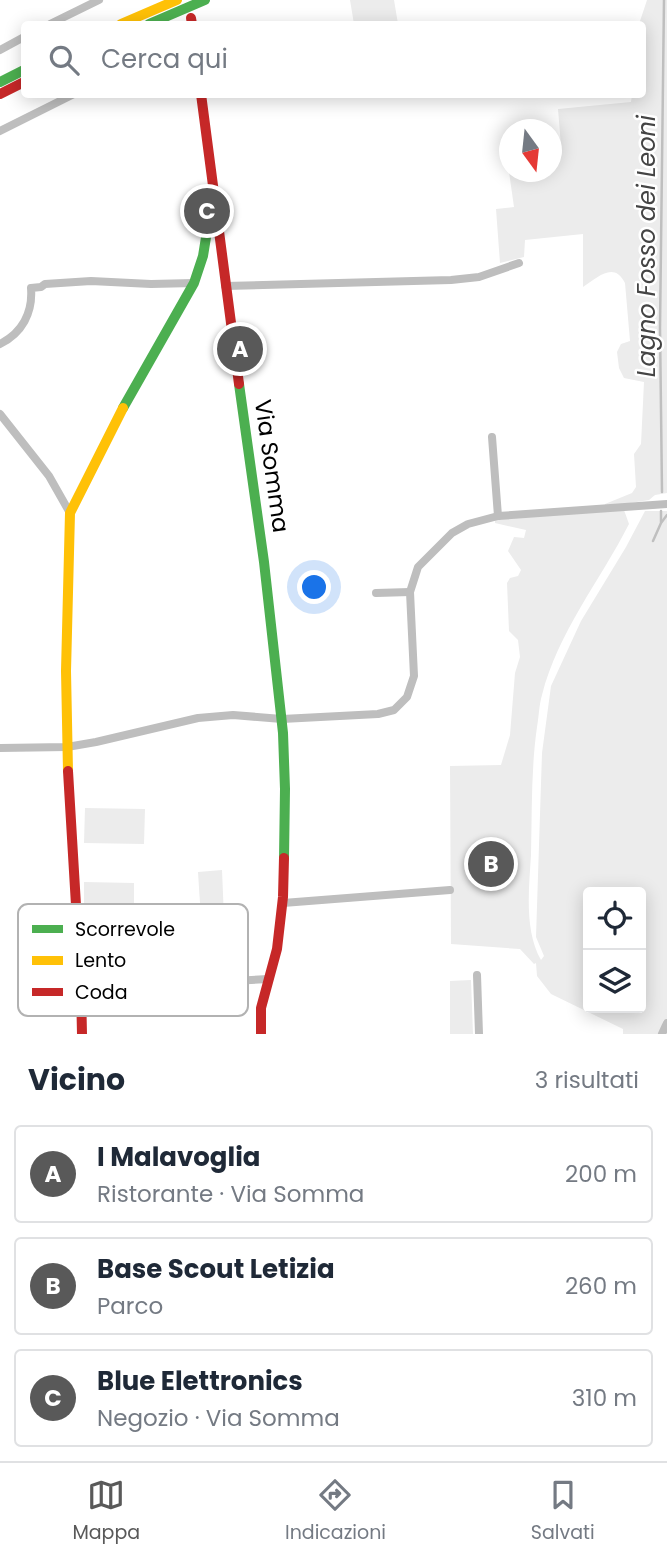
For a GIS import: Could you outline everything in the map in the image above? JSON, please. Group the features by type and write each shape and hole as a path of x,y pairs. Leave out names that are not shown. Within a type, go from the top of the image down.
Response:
{"main road":[{"path":"129,21 174,5 205,0"},
{"path":"153,21 174,5"},
{"path":"0,82 21,72"},
{"path":"0,94 21,84"},
{"name":"Via Somma","path":"201,98 215,216 264,562 282,719 285,789 283,902 277,949 261,1008 261,1034"},
{"path":"76,904 67,747 70,513 126,402 194,283 203,256 208,225 215,216"},
{"path":"82,1016 82,1034"}],"street":[{"path":"56,21 99,0"},
{"path":"0,50 21,39"},
{"path":"0,131 66,98"},
{"path":"225,286 451,280 479,277 519,263"},
{"path":"0,344 15,335 23,325 31,305 32,288 41,288 45,284 91,281 194,283"},
{"path":"0,414 49,476 70,513"},
{"path":"492,437 498,516"},
{"path":"0,748 67,747 198,718 233,715 282,719 378,715 394,710 407,697 414,676 410,592 418,567 452,533 468,524 498,516 667,504"},
{"path":"376,593 410,592"},
{"path":"283,902 450,890"},
{"path":"477,975 479,1034"},
{"path":"248,980 268,979"},
{"path":"662,1034 667,1023"}],"shaded area":[{"path":"350,0 394,0 398,21 354,21"},
{"path":"647,0 667,0 667,493 655,495 649,500 605,507 605,504 632,493 636,487 634,454 641,444 644,382 624,378 619,368 617,352 621,344 630,341 625,283 621,276 611,272 583,287 583,234 525,240 524,257 500,263 496,209 514,207 510,182 562,182 562,119 559,119 558,109 631,102 632,98 646,98 646,21 640,21"},
{"path":"624,510 629,524 558,650 540,703 533,775 529,895 532,936 541,960 544,956 536,937 542,753 551,686 581,621 645,511 667,511 667,1018 663,1021 660,1034 623,1034 623,1029 590,1013 646,1013 646,887 583,887 583,1010 551,994 537,976 536,963 520,949 451,944 450,766 501,765 510,735 515,673 520,657 518,640 509,631 507,583 510,578 518,576 521,570 508,551 514,537 524,538 526,530 495,523 495,518"},
{"path":"85,808 145,809 144,844 84,843"},
{"path":"222,870 223,904 200,904 198,872"},
{"path":"84,882 134,883 134,904 84,904"},
{"path":"471,980 473,1034 450,1034 450,981"}],"waterway":[{"name":"Lagno Fosso dei Leoni","path":"662,492 660,328 664,0"},
{"name":"Lagno Fosso dei Leoni","path":"661,511 661,522"},
{"path":"653,541 667,515"}],"traffic: fast":[{"path":"156,21 205,0"},
{"path":"0,82 21,72"},
{"path":"123,408 194,283 203,256 208,225 216,216"},
{"path":"239,384 264,562 283,733 284,858"}],"traffic: slow":[{"path":"128,21 177,0"},
{"path":"68,771 66,671 70,513 123,408"}],"traffic: jam":[{"path":"0,94 21,84"},
{"path":"202,98 239,384"},
{"path":"68,771 76,904"},
{"path":"261,1034 261,1008 277,949 284,858"},
{"path":"82,1016 82,1034"}],"place":[{"name":"Blue Elettronics","path":"207,211"},
{"name":"I Malavoglia","path":"240,349"},
{"name":"Base Scout Letizia","path":"491,864"}]}
